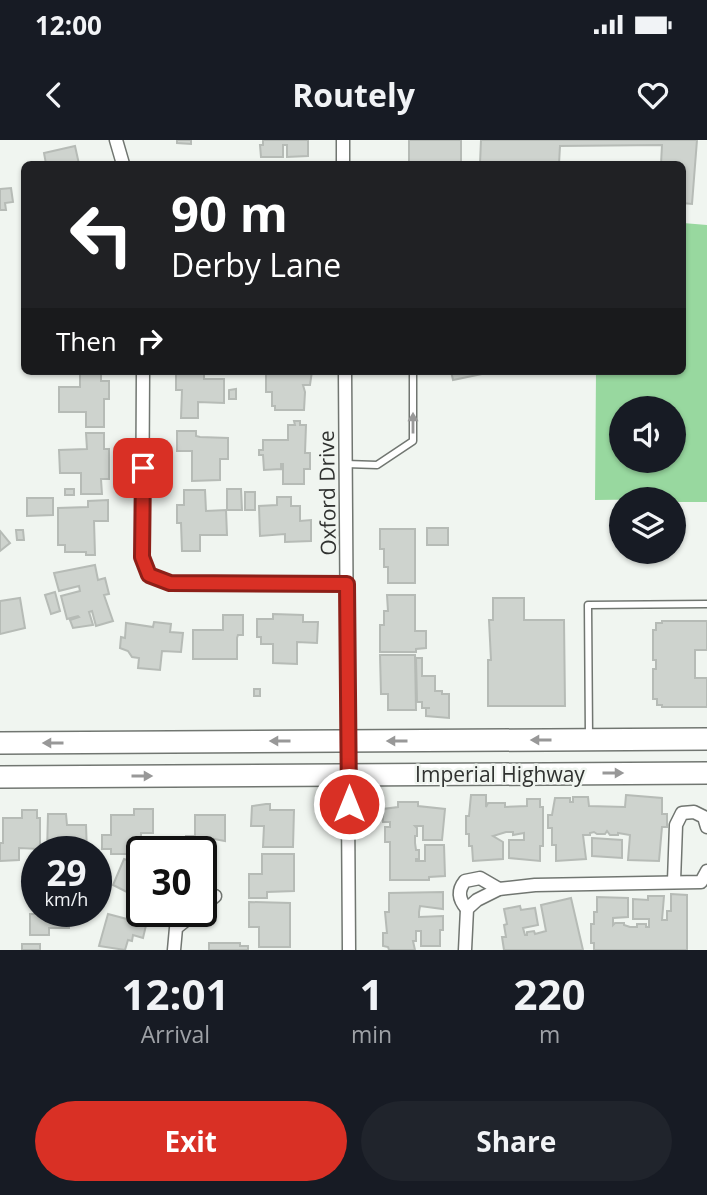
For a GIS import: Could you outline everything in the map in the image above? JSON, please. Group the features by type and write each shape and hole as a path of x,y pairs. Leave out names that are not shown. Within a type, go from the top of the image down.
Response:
{"main road":[{"name":"Imperial Highway","path":"0,743 707,739"},
{"name":"Imperial Highway","path":"0,777 707,773"}],"street":[{"path":"116,140 121,161"},
{"path":"343,140 343,161"},
{"path":"143,375 142,557 149,575 170,583 347,584"},
{"name":"Oxford Drive","path":"345,375 349,950"},
{"path":"674,881 676,825 682,813 694,812 704,817 707,827"},
{"path":"467,909 477,900 499,889 535,885 701,882 707,871"},
{"path":"466,950 467,909 459,895 460,888 465,881 480,878 499,889"},
{"path":"174,950 177,927"}],"lane":[{"path":"346,464 377,465 414,441 413,375"},
{"path":"589,739 589,605 707,604"}],"green space":[{"path":"686,223 707,225 707,502 686,502 686,487 609,487 609,500 595,500 596,375 686,375"}],"building":[{"path":"177,140 191,140 191,144 177,143"},
{"path":"263,140 308,140 308,156 287,157 287,145 283,145 283,157 261,157 260,145 263,145"},
{"path":"409,140 461,140 461,161 409,161"},
{"path":"481,140 697,140 692,204 686,203 686,161 661,161 662,145 560,146 559,161 480,161"},
{"path":"75,146 78,161 45,161 44,153"},
{"path":"11,188 13,202 5,203 6,210 0,210 0,189"},
{"path":"80,375 101,375 101,381 109,381 109,399 104,399 104,427 86,427 86,412 59,412 59,387 80,387"},
{"path":"176,375 204,375 204,379 224,379 224,403 198,402 198,418 181,418 182,390 176,390"},
{"path":"266,375 311,375 310,385 303,385 304,410 275,410 275,406 272,406 272,392 266,392"},
{"path":"452,375 477,375 453,380"},
{"path":"236,389 236,399 229,399 229,390"},
{"path":"294,421 306,425 305,453 310,453 310,469 304,469 304,484 283,484 283,464 281,469 264,470 263,455 259,455 259,450 263,450 263,440 288,440 288,425 295,425"},
{"path":"177,431 196,431 196,436 200,437 228,438 228,459 220,459 220,480 192,481 192,451 177,451"},
{"path":"86,433 104,433 104,449 109,449 109,479 101,479 102,494 81,494 81,473 60,473 59,450 87,449"},
{"path":"65,489 74,489 74,495 65,495"},
{"path":"227,489 241,489 242,510 227,510"},
{"path":"184,490 205,490 206,511 226,510 227,535 200,535 200,551 182,551 177,505 184,505"},
{"path":"245,492 255,492 255,510 245,510"},
{"path":"277,497 291,497 291,506 300,506 300,521 311,520 311,541 285,542 285,534 260,536 259,506 277,505"},
{"path":"27,498 53,498 53,515 27,516"},
{"path":"108,500 108,521 94,521 95,555 65,552 65,545 58,545 58,508 88,507 88,501"},
{"path":"427,528 448,528 448,545 427,545"},
{"path":"380,529 415,529 415,583 388,583 388,567 384,567 384,549 380,549"},
{"path":"16,530 23,530 24,540 17,540"},
{"path":"0,531 10,543 0,551"},
{"path":"95,565 98,580 105,578 109,594 104,595 113,621 96,626 92,611 89,612 93,625 73,628 70,620 79,617 67,619 61,596 80,591 79,586 59,591 54,573"},
{"path":"55,592 60,611 51,614 45,595"},
{"path":"387,595 415,595 415,631 426,631 426,648 416,649 416,652 380,652 380,625 384,625 384,611 388,611"},
{"path":"20,598 25,628 0,634 0,601"},
{"path":"493,598 524,598 524,620 564,620 565,706 488,706 488,660 491,660 489,620 493,620"},
{"path":"273,614 303,615 303,622 318,622 317,643 297,642 297,664 273,663 273,644 261,644 261,637 257,637 257,619 273,619"},
{"path":"223,615 243,615 243,635 238,635 237,638 237,659 193,659 193,630 223,630"},
{"path":"707,621 707,650 695,650 695,678 707,678 707,707 662,707 657,705 657,699 653,699 653,669 656,669 656,660 653,660 653,630 656,630 656,623"},
{"path":"154,622 171,624 170,632 183,633 181,652 162,651 160,670 138,668 139,658 132,657 128,651 120,648 121,637 125,638 126,623 153,627"},
{"path":"380,655 415,655 416,710 388,710 388,694 381,694"},
{"path":"416,658 422,658 422,676 435,676 435,691 449,694 449,718 426,716 426,708 422,708 422,702 417,702"},
{"path":"254,689 260,689 260,696 254,696"},
{"path":"471,795 486,795 486,807 488,803 505,803 505,807 527,806 527,799 540,799 540,807 543,807 543,846 540,846 540,861 509,858 509,840 524,840 524,833 513,835 513,832 506,832 493,836 503,842 503,859 473,861 469,834 466,834 466,816 469,816"},
{"path":"626,795 662,798 662,814 667,814 667,827 662,827 659,861 628,860 630,835 610,835 607,831 605,834 594,832 583,835 586,859 556,861 552,828 548,828 548,815 552,815 555,798 570,798 570,802 573,802 573,797 588,797 589,806 625,807"},
{"path":"398,802 418,802 418,806 445,809 442,840 423,840 423,826 415,826 415,843 416,850 419,850 419,859 416,861 425,861 425,845 444,845 445,876 429,877 429,880 390,880 390,842 385,842 385,827 390,827 390,822 383,822 383,809 398,807"},
{"path":"270,804 270,810 294,810 293,847 263,847 264,826 251,826 252,806"},
{"path":"134,809 153,809 153,833 126,836 126,854 112,854 112,836 102,836 111,835 111,815 134,815"},
{"path":"22,810 37,810 40,836 21,836 19,860 0,861 3,818 22,818"},
{"path":"48,814 66,814 67,825 86,825 86,836 47,836"},
{"path":"195,815 225,815 225,841 217,840 217,836 195,836"},
{"path":"592,838 622,840 622,858 592,856"},
{"path":"262,854 294,854 294,891 267,892 267,898 249,898 249,874 262,874"},
{"path":"126,860 126,892 113,885"},
{"path":"443,892 443,909 420,906 419,912 419,917 443,916 440,946 421,946 421,931 416,931 416,941 413,941 415,950 389,950 383,946 383,933 387,933 385,912 389,912 389,893"},
{"path":"671,894 687,895 687,950 594,950 594,943 591,943 591,924 594,924 594,912 597,912 597,897 628,898 628,917 613,918 613,925 624,923 637,927 637,924 646,924 646,927 649,927 649,919 633,919 633,899 648,900 648,896 664,896 662,920 667,920 667,911 671,911"},
{"path":"571,898 583,950 504,950 502,937 506,937 504,925 507,924 504,909 520,906 521,910 535,908 538,925 523,928 525,935 534,931 535,934 546,931 541,905"},
{"path":"249,902 290,903 290,947 259,947 259,927 249,927"},
{"path":"112,915 126,919 126,927 146,927 143,938 133,935 125,950 99,946 104,927 112,927"},
{"path":"30,927 69,927 49,928 49,935 30,935"},
{"path":"209,943 240,943 240,946 248,946 248,950 209,950"},
{"path":"22,944 40,944 40,950 22,950"}],"route":[{"path":"143,468 142,557 149,575 170,583 347,584 349,804"}]}
